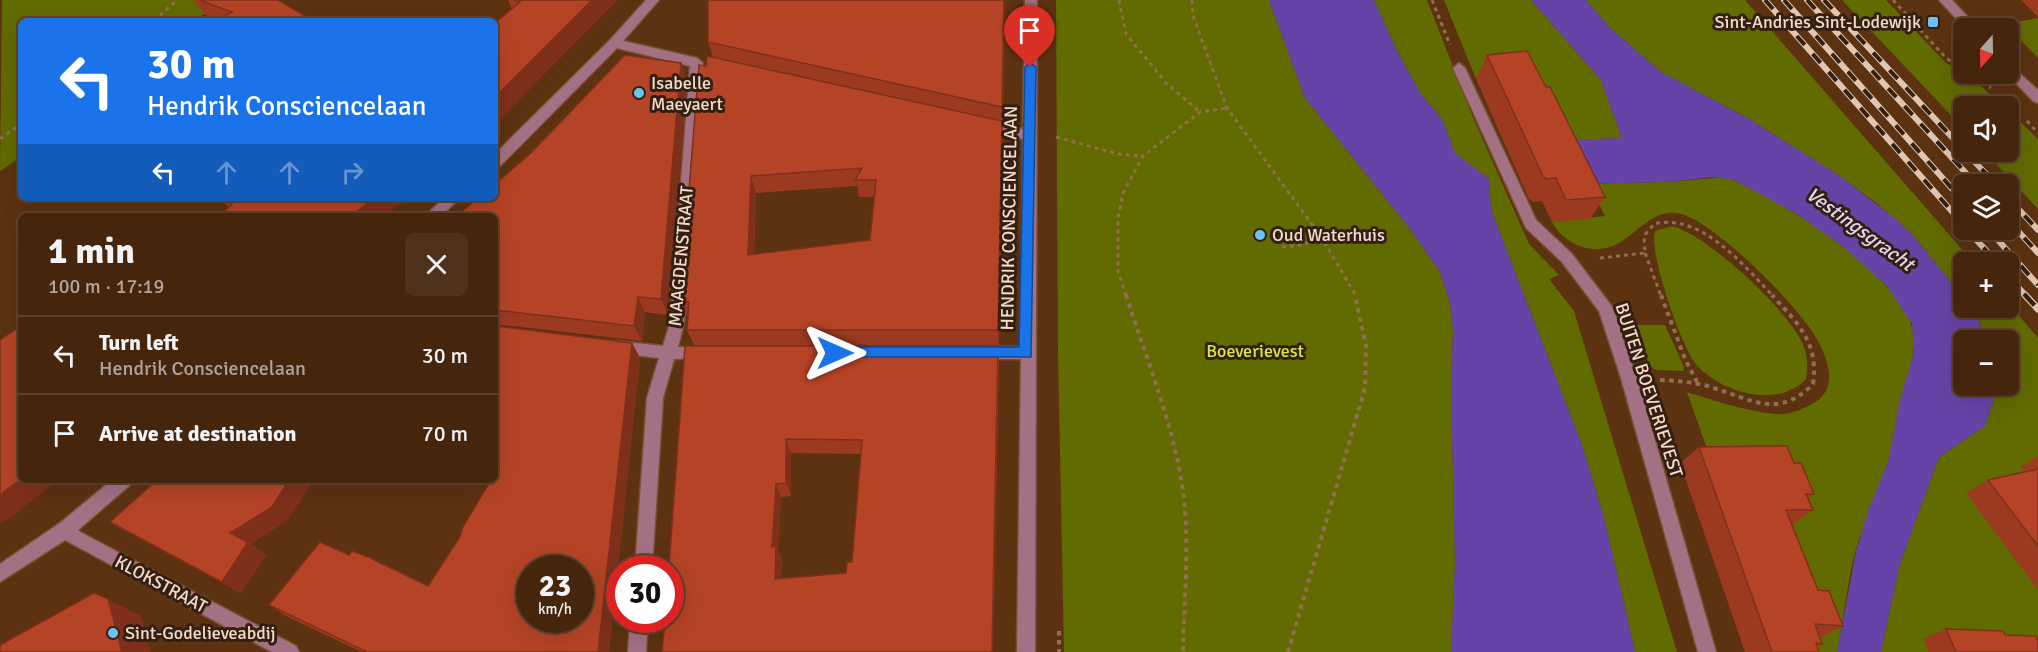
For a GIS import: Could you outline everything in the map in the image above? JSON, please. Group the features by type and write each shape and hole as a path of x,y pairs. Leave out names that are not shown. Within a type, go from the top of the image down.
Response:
{"street":[{"path":"498,159 614,43 653,0"},
{"name":"HENDRIK CONSCIENCELAAN","path":"1026,652 1026,353 1031,0"},
{"path":"1945,0 1962,18"},
{"name":"MAAGDENSTRAAT","path":"614,43 703,64 677,323 655,398 644,555"},
{"name":"BUITEN BOEVERIEVEST","path":"1459,69 1531,224 1567,258 1606,308 1629,378 1707,652"},
{"path":"2019,78 2038,98"},
{"path":"976,126 1030,135"},
{"path":"436,213 450,201"},
{"path":"599,345 668,353 716,353"},
{"path":"967,353 1026,353"},
{"path":"0,574 66,529 120,483"},
{"name":"KLOKSTRAAT","path":"66,529 74,538 290,652"},
{"path":"637,652 638,633"}],"path":[{"path":"157,18 177,0"},
{"path":"1119,0 1126,34 1166,83 1200,112"},
{"path":"1192,0 1193,16 1227,108 1341,266 1360,309 1366,346 1365,388 1288,652"},
{"path":"1432,0 1459,69"},
{"path":"1893,0 1946,58 1953,63"},
{"path":"1183,652 1186,536 1181,480 1167,424 1126,303 1117,261 1118,218 1123,193 1143,156 1200,112 1227,108"},
{"path":"0,139 18,126"},
{"path":"1051,136 1118,154 1143,156"},
{"path":"1654,380 1697,382 1741,399 1764,404 1781,404 1797,400 1813,384 1815,356 1804,333 1783,307 1743,267 1699,231 1675,221 1654,224 1644,236 1645,253 1685,359 1697,382"},
{"path":"1282,247 1301,245 1322,238"},
{"path":"1612,257 1645,253"}],"green space":[{"path":"2,0 220,0 199,18 18,18 18,159 0,171"},
{"name":"Boeverievest","path":"1056,0 1269,0 1305,98 1410,229 1440,272 1450,303 1453,331 1451,389 1455,562 1451,652 1064,652 1058,352"},
{"path":"1374,0 1427,0 1472,115 1529,244 1559,275 1549,279 1574,311 1677,652 1635,652 1605,522 1582,445 1491,210 1489,179 1455,154 1442,119 1420,93 1396,49"},
{"path":"1444,0 1531,0 1601,80 1622,138 1546,141 1476,79"},
{"path":"1586,0 1745,0 1964,252 1953,252 1953,285 1910,232 1876,203 1841,177 1749,119 1661,72 1610,28"},
{"path":"1842,0 1886,0 1945,62 1953,67 1953,84 1978,84 1992,96 1953,96 1953,117"},
{"path":"2038,18 2038,58 2019,38 2019,21"},
{"path":"2019,121 2038,139 2038,209 2019,189 2019,174 2005,174 1994,162 2019,162"},
{"path":"1725,177 1775,201 1806,220 1865,265 1889,289 1906,313 1914,336 1912,359 1901,398 1888,464 1856,549 1837,652 1797,652 1712,463 1687,392 1742,408 1775,414 1791,413 1816,402 1827,388 1829,371 1819,343 1810,328 1756,268 1712,231 1693,219 1677,213 1667,213 1650,220 1618,243 1601,249 1576,245 1562,235 1552,222 1605,216 1598,202 1572,184 1667,182"},
{"path":"1672,226 1687,232 1725,258 1780,311 1804,347 1807,360 1806,379 1780,394 1749,394 1718,382 1695,363 1674,319 1656,258 1655,231"},
{"path":"2019,316 2038,338 2038,652 1881,652 1899,566 1939,457 1985,426 1995,396 2019,396 2019,330 1983,330 1977,318 2019,318"},
{"path":"1634,325 1665,325 1684,367 1683,371 1657,370 1650,367"}],"water":[{"path":"1269,0 1374,0 1396,49 1420,93 1442,119 1455,153 1489,179 1491,210 1582,445 1605,522 1635,652 1451,652 1455,562 1451,389 1453,331 1450,303 1440,272 1410,229 1305,98"},
{"name":"Vestingsgracht","path":"1531,0 1586,0 1610,28 1661,72 1749,119 1841,177 1910,232 1953,285 1953,318 1977,318 1983,330 1953,330 1953,396 1995,396 1985,426 1939,457 1899,566 1881,652 1837,652 1856,551 1869,508 1888,462 1900,400 1914,352 1912,324 1886,285 1841,245 1795,213 1734,180 1714,177 1667,182 1572,184 1546,141 1622,138 1601,80"}],"building":[{"path":"199,0 278,0 309,18 223,18 232,12"},
{"path":"513,0 592,0 498,94 498,20 520,2"},
{"path":"708,0 1004,0 1002,107 708,42"},
{"path":"1527,51 1546,87 1550,87 1605,197 1566,200 1556,178 1546,179 1543,176 1487,55"},
{"path":"625,55 681,63 661,299 638,297 634,326 498,310 498,213 460,213 474,201 498,201 498,181 531,153"},
{"path":"707,56 1002,121 998,330 687,330 689,302 680,301 699,65 706,66","holes":["862,168 855,180 876,180 870,240 748,255 751,176"]},
{"path":"227,201 370,201 355,213 222,213 232,205"},
{"path":"498,326 632,343 609,555 606,555 606,579 598,652 367,652 269,605 320,542 349,555 352,551 368,557 428,586 460,537 463,527 489,483 498,483"},
{"path":"18,328 18,481 0,495 0,340"},
{"path":"685,346 998,346 992,652 662,652 664,633 684,633 684,555 670,555","holes":["786,439 862,440 852,562 847,562 846,573 775,579 776,546 772,547 776,484 786,483"]},
{"path":"1787,446 1794,463 1801,463 1814,494 1806,494 1813,510 1786,510 1818,590 1829,591 1843,626 1815,624 1822,644 1816,643 1819,652 1772,652 1699,447"},
{"path":"2038,469 2038,546 1988,480"},
{"path":"154,483 287,483 272,507 230,533 248,542 222,582 110,522"},
{"path":"94,593 108,599 122,652 0,652 0,645"},
{"path":"1946,629 2003,631 2005,635 2036,636 2038,652 1956,652"}],"railway":[{"path":"1765,0 1953,213"},
{"path":"1784,0 1953,190"},
{"path":"1807,0 1967,174"},
{"path":"1824,0 1953,138"},
{"path":"1975,162 1986,174"},
{"path":"2019,210 2038,230"},
{"path":"2019,232 2038,253"},
{"path":"1976,240 1988,252"},
{"path":"1998,240 2038,285"},
{"path":"2019,288 2026,296"},
{"path":"2025,295 2038,309"}],"place":[{"name":"Sint-Andries Sint-Lodewijk","path":"1933,22"},
{"name":"Isabelle Maeyaert","path":"639,93"},
{"name":"Oud Waterhuis","path":"1260,235"},
{"name":"Sint-Godelieveabdij","path":"113,633"}],"route":[{"path":"835,353 1026,353 1030,67"}]}
